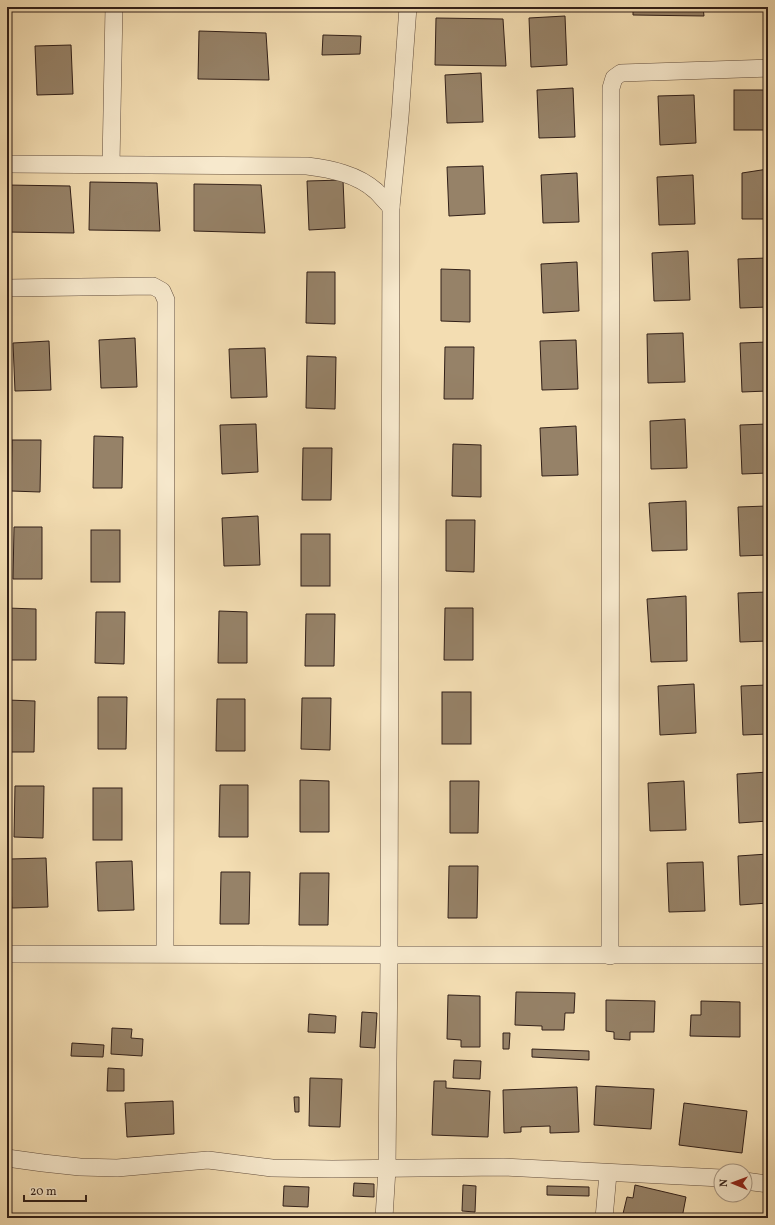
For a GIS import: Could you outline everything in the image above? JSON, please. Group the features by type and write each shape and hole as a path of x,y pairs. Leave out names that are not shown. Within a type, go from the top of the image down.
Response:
{"street":[{"path":"111,164 114,7"},
{"path":"384,1218 387,1169 389,956 391,207 400,117 408,7"},
{"path":"610,956 611,88 614,78 620,74 768,68"},
{"path":"7,164 307,166 350,175 376,190 391,207"},
{"path":"7,288 153,286 162,291 166,300 165,953"},
{"path":"7,954 165,953 389,956 768,955"},
{"path":"7,1158 65,1166 117,1168 208,1160 272,1168 387,1169 503,1167 608,1174 713,1178"},
{"path":"604,1218 608,1174"},
{"path":"753,1182 768,1184"}],"building":[{"path":"633,7 703,7 704,16 633,15"},
{"path":"730,7 768,7 768,11 729,11"},
{"path":"565,16 567,65 531,67 529,18"},
{"path":"436,18 503,19 506,66 435,65"},
{"path":"199,31 266,33 269,80 198,79"},
{"path":"323,35 361,36 360,54 322,55"},
{"path":"71,45 73,94 37,95 35,46"},
{"path":"481,73 483,122 447,123 445,75"},
{"path":"573,88 575,137 539,138 537,90"},
{"path":"734,90 768,90 768,130 734,130"},
{"path":"694,95 696,143 660,145 658,96"},
{"path":"483,166 485,214 449,216 447,167"},
{"path":"768,169 768,219 742,219 742,173"},
{"path":"577,173 579,222 543,223 541,175"},
{"path":"693,175 695,224 659,225 657,177"},
{"path":"343,180 345,228 309,230 307,181"},
{"path":"90,182 157,183 160,231 89,230"},
{"path":"194,184 261,185 265,233 194,231"},
{"path":"7,185 70,186 74,233 7,232"},
{"path":"688,251 690,300 654,301 652,253"},
{"path":"768,258 768,307 740,308 738,259"},
{"path":"577,262 579,311 543,313 541,264"},
{"path":"441,269 470,270 470,322 441,321"},
{"path":"307,272 335,272 335,324 306,323"},
{"path":"683,333 685,382 648,383 647,334"},
{"path":"135,338 137,387 101,388 99,340"},
{"path":"576,340 578,389 542,390 540,341"},
{"path":"49,341 51,390 15,391 13,343"},
{"path":"768,342 768,391 742,392 740,343"},
{"path":"445,347 474,347 473,399 444,399"},
{"path":"265,348 267,397 231,398 229,349"},
{"path":"307,356 336,357 335,409 306,408"},
{"path":"685,419 687,468 651,469 650,421"},
{"path":"256,424 258,472 222,474 220,425"},
{"path":"768,424 768,473 742,474 740,425"},
{"path":"576,426 578,475 542,476 540,428"},
{"path":"94,436 123,437 122,488 93,488"},
{"path":"12,440 41,440 40,492 11,491"},
{"path":"453,444 481,445 481,497 452,496"},
{"path":"303,448 332,448 331,500 302,500"},
{"path":"686,501 687,550 652,551 649,503"},
{"path":"768,506 768,555 740,556 738,507"},
{"path":"258,516 260,565 224,566 222,518"},
{"path":"446,520 475,520 474,572 446,571"},
{"path":"14,527 42,527 42,579 13,579"},
{"path":"91,530 120,530 120,582 91,582"},
{"path":"301,534 330,534 330,586 301,586"},
{"path":"768,592 768,641 740,642 738,593"},
{"path":"686,596 687,661 651,662 647,599"},
{"path":"7,608 36,609 36,660 7,660"},
{"path":"445,608 473,608 473,660 444,660"},
{"path":"219,611 247,612 247,663 218,663"},
{"path":"96,612 125,612 124,664 95,663"},
{"path":"306,614 335,614 334,666 305,666"},
{"path":"694,684 696,733 660,735 658,686"},
{"path":"768,685 768,734 743,735 741,686"},
{"path":"442,692 471,692 471,744 442,744"},
{"path":"98,697 127,697 126,749 98,749"},
{"path":"302,698 331,698 330,750 301,749"},
{"path":"217,699 245,699 245,751 216,751"},
{"path":"7,700 35,701 34,752 7,752"},
{"path":"768,772 768,821 739,823 737,774"},
{"path":"300,780 329,781 329,832 300,832"},
{"path":"450,781 479,781 478,833 450,833"},
{"path":"684,781 686,830 650,831 648,783"},
{"path":"220,785 248,785 248,837 219,837"},
{"path":"15,786 44,786 43,838 14,837"},
{"path":"93,788 122,788 122,840 93,840"},
{"path":"768,854 768,903 740,905 738,856"},
{"path":"46,858 48,907 12,908 10,859"},
{"path":"132,861 134,910 98,911 96,862"},
{"path":"703,862 705,911 669,912 667,863"},
{"path":"449,866 478,866 477,918 448,918"},
{"path":"221,872 250,872 249,924 220,924"},
{"path":"300,873 329,873 328,925 299,925"},
{"path":"516,992 575,993 574,1013 565,1013 564,1030 542,1030 542,1026 515,1025"},
{"path":"448,995 480,996 480,1047 461,1047 461,1040 447,1039"},
{"path":"606,1000 655,1001 654,1032 630,1032 630,1040 614,1039 614,1032 606,1031"},
{"path":"7,1001 10,1001 11,1033 7,1033"},
{"path":"701,1001 740,1002 740,1037 690,1036 691,1015 701,1015"},
{"path":"362,1012 377,1013 375,1048 360,1047"},
{"path":"309,1014 336,1016 335,1033 308,1032"},
{"path":"112,1028 132,1029 131,1038 143,1039 142,1056 111,1054"},
{"path":"503,1033 510,1033 509,1049 503,1049"},
{"path":"72,1043 104,1045 103,1057 71,1056"},
{"path":"532,1049 589,1051 589,1060 532,1057"},
{"path":"454,1060 481,1061 480,1079 453,1078"},
{"path":"108,1068 124,1069 124,1091 107,1091"},
{"path":"310,1078 342,1079 340,1127 309,1126"},
{"path":"434,1081 446,1081 446,1088 490,1091 488,1137 432,1135"},
{"path":"596,1086 654,1089 651,1129 594,1125"},
{"path":"577,1087 579,1132 550,1133 550,1126 521,1127 521,1132 504,1133 503,1090"},
{"path":"294,1097 299,1097 299,1112 295,1112"},
{"path":"173,1101 174,1134 127,1137 125,1103"},
{"path":"684,1103 747,1111 742,1153 679,1145"},
{"path":"354,1183 374,1184 374,1197 353,1196"},
{"path":"463,1185 476,1186 475,1212 462,1211"},
{"path":"635,1185 686,1197 682,1218 622,1218 627,1197 633,1198"},
{"path":"284,1186 309,1187 308,1207 283,1206"},
{"path":"547,1186 589,1187 589,1196 547,1195"},
{"path":"102,1214 118,1214 118,1218 102,1218"},
{"path":"307,1214 334,1214 334,1218 307,1218"},
{"path":"80,1215 80,1218 38,1218"},
{"path":"476,1215 497,1215 497,1218 476,1218"}]}
